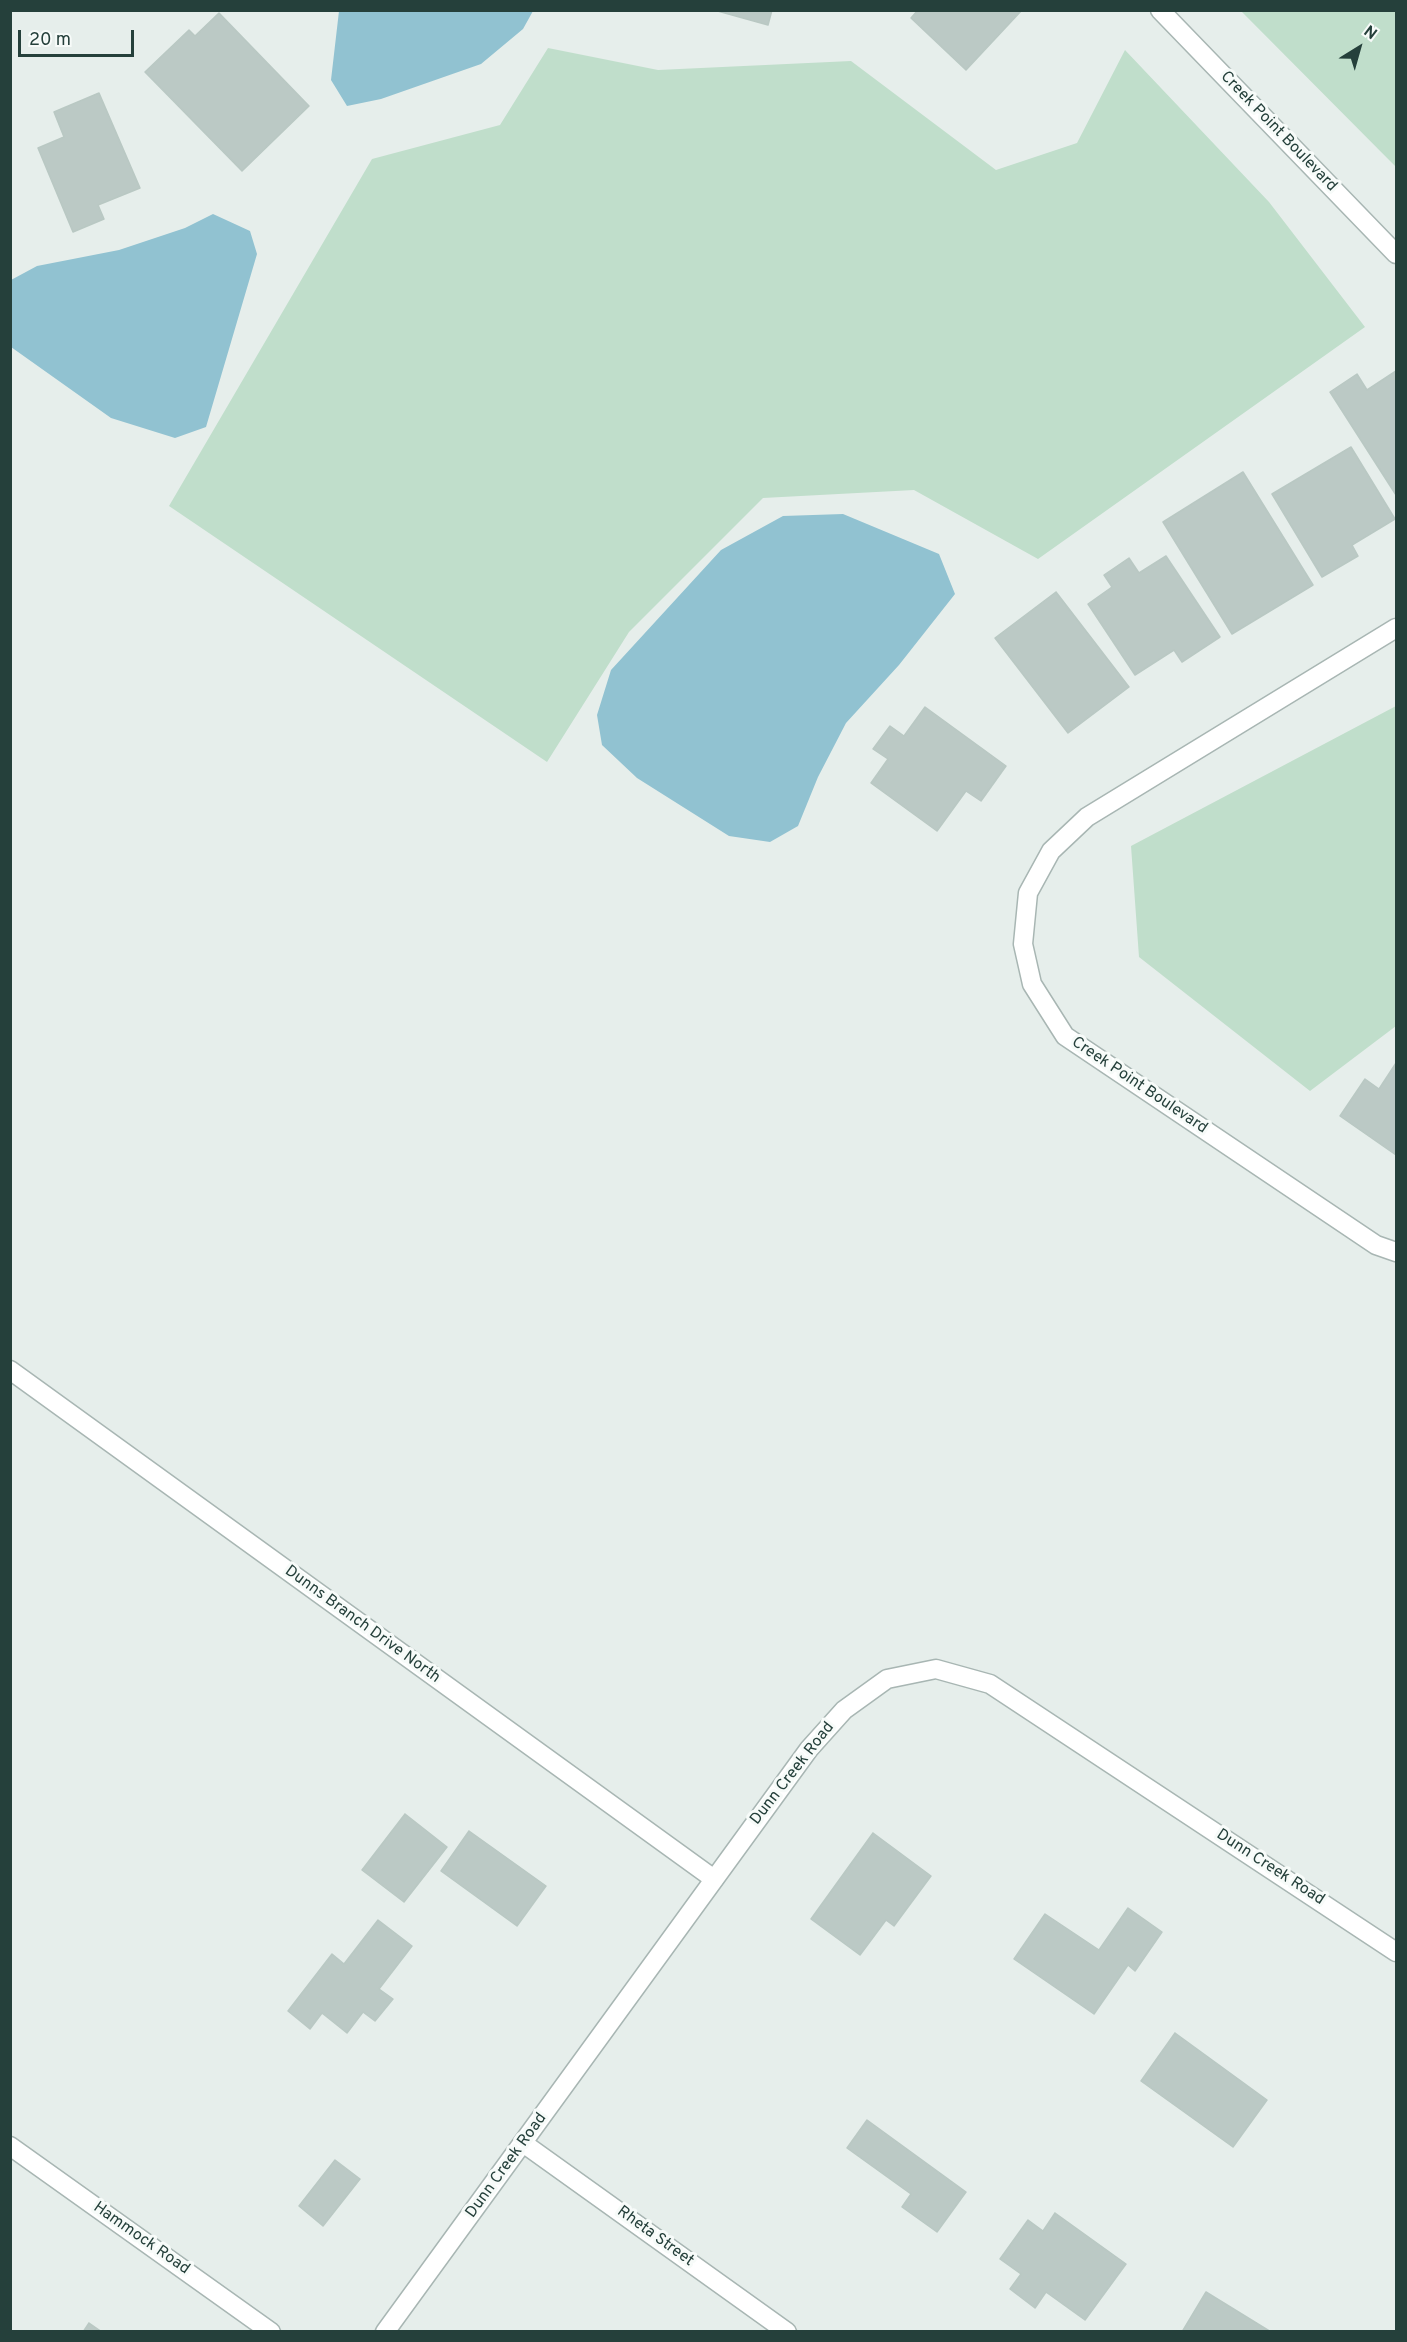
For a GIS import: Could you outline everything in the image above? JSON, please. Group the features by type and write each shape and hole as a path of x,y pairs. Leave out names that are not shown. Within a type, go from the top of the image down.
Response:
{"street":[{"name":"Creek Point Boulevard","path":"1160,10 1396,254"},
{"name":"Creek Point Boulevard","path":"1396,628 1086,817 1051,850 1028,893 1023,944 1032,984 1065,1036 1376,1245 1396,1252"},
{"name":"Dunns Branch Drive North","path":"10,1370 714,1879"},
{"name":"Dunn Creek Road","path":"386,2331 809,1749 844,1710 887,1679 936,1669 990,1684 1396,1952"},
{"name":"Rheta Street","path":"523,2144 787,2331"},
{"name":"Hammock Road","path":"10,2146 271,2331"}],"green space":[{"path":"1241,11 1396,11 1396,167"},
{"path":"548,48 658,70 851,61 996,170 1077,143 1125,50 1269,202 1365,327 1038,559 914,490 763,498 629,632 547,762 169,506 372,159 500,125"},
{"path":"1396,706 1396,1026 1310,1091 1139,957 1131,846"}],"water":[{"path":"339,10 533,11 523,29 481,64 381,99 347,106 331,80"},
{"path":"213,214 250,231 257,254 206,427 175,438 111,418 11,347 11,280 37,266 119,250 185,228"},
{"path":"843,514 939,554 955,594 899,665 846,723 818,777 798,826 770,842 729,836 637,778 602,745 597,715 611,670 721,550 783,516"}],"building":[{"path":"714,10 772,10 768,25"},
{"path":"918,10 1022,10 966,70 911,18"},
{"path":"219,13 309,106 242,171 145,72 189,30 195,36"},
{"path":"99,93 140,188 98,205 104,219 73,232 38,148 64,137 54,112"},
{"path":"1396,371 1396,495 1330,392 1357,374 1367,390"},
{"path":"1351,447 1395,519 1352,545 1358,556 1322,577 1272,494"},
{"path":"1243,472 1313,585 1232,634 1163,522"},
{"path":"1166,556 1220,637 1182,662 1174,650 1135,675 1088,604 1112,587 1104,575 1129,558 1139,573"},
{"path":"1056,592 1129,687 1068,733 995,638"},
{"path":"925,707 1006,766 981,801 966,791 937,831 871,783 888,759 873,749 890,726 904,736"},
{"path":"1396,1063 1396,1155 1340,1116 1365,1079 1379,1089"},
{"path":"405,1814 447,1847 404,1902 362,1870"},
{"path":"469,1831 546,1886 517,1926 441,1871"},
{"path":"873,1833 931,1876 894,1926 886,1920 860,1955 811,1919"},
{"path":"1128,1908 1162,1932 1135,1971 1128,1965 1094,2014 1014,1959 1045,1914 1099,1950"},
{"path":"378,1920 412,1946 379,1989 393,1999 375,2021 363,2012 347,2033 322,2013 310,2029 288,2011 332,1954 344,1964"},
{"path":"1175,2033 1267,2100 1233,2147 1141,2081"},
{"path":"867,2120 966,2192 937,2232 902,2207 911,2194 847,2148"},
{"path":"335,2160 360,2179 323,2226 299,2206"},
{"path":"1055,2213 1126,2264 1085,2320 1046,2292 1035,2308 1010,2289 1021,2274 1000,2259 1028,2220 1043,2231"},
{"path":"1206,2292 1271,2332 1182,2332"},
{"path":"89,2323 102,2332 83,2332"}]}
